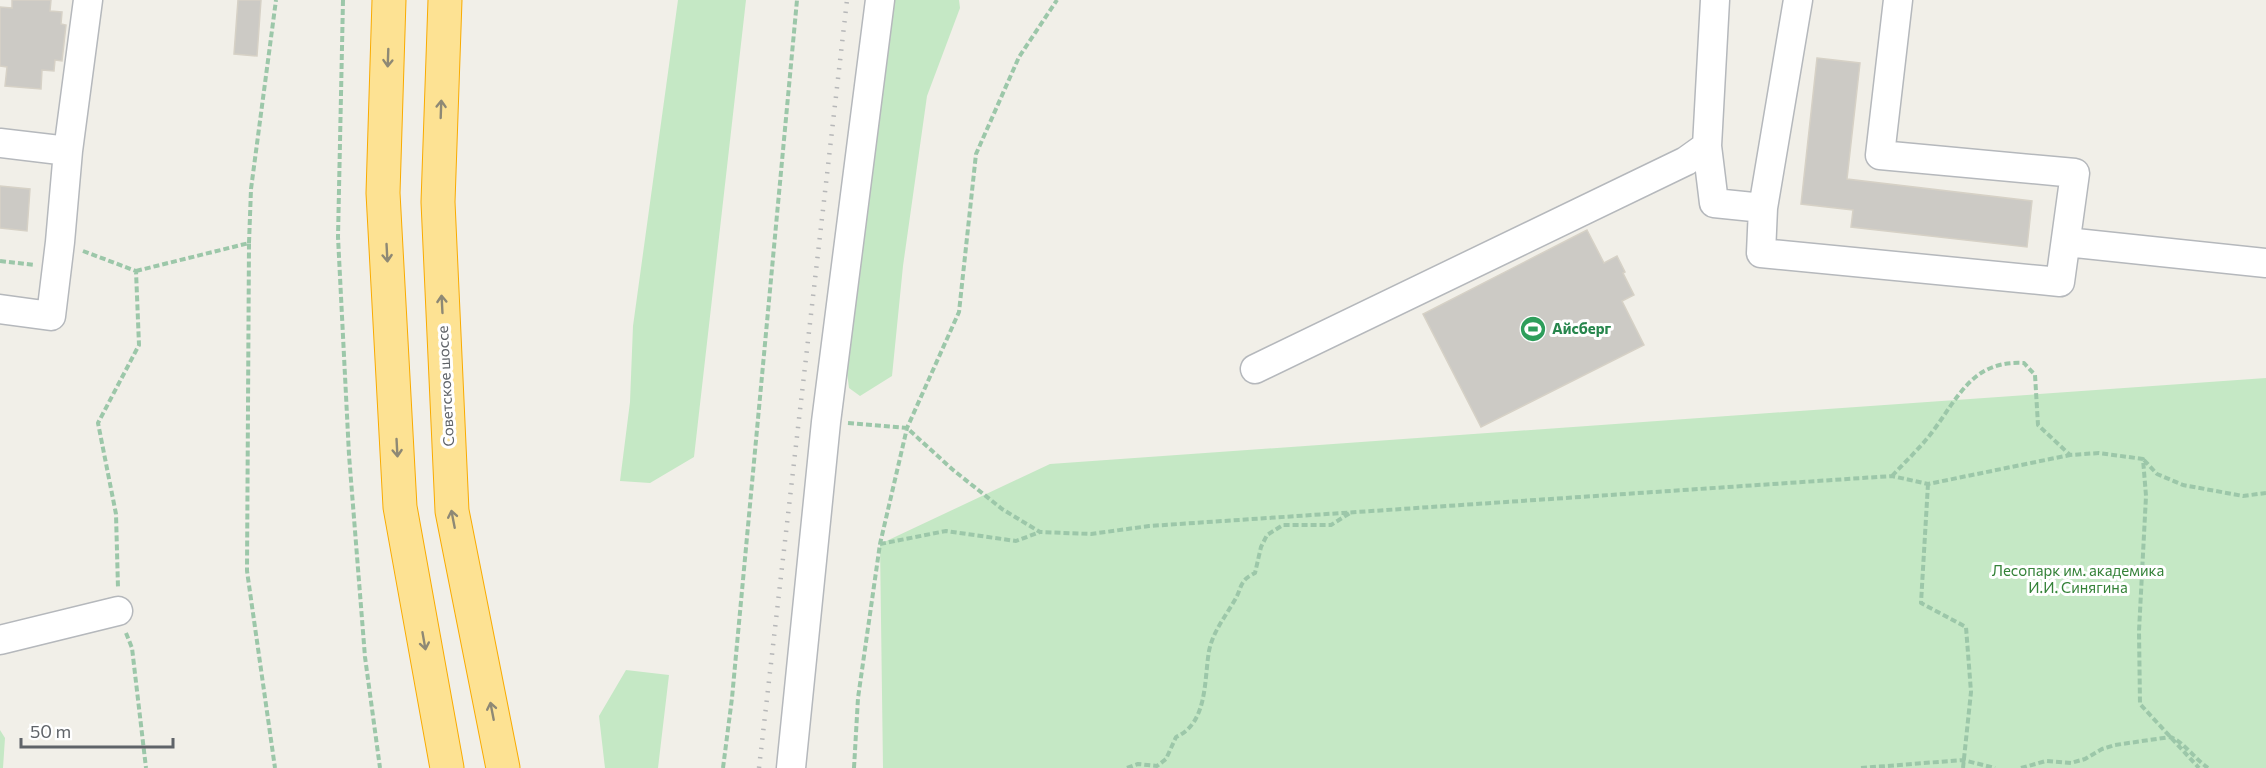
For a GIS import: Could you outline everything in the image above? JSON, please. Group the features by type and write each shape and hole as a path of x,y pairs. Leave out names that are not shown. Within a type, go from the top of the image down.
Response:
{"highway":[{"path":"389,0 383,193 400,507 447,768"},
{"name":"Советское шоссе","path":"445,0 438,202 452,511 504,768"}],"street":[{"path":"0,309 51,316 68,151 88,0"},
{"path":"790,768 826,422 880,0"},
{"path":"1715,0 1707,146 1714,203 1763,208"},
{"path":"1798,0 1763,208 1761,253 2060,282 2075,173 1880,155 1898,0"},
{"path":"0,143 68,151"},
{"path":"1255,369 1686,161 1707,146"},
{"path":"2066,242 2266,263"},
{"path":"0,640 118,611"}],"path":[{"path":"275,768 248,571 251,189 276,0"},
{"path":"343,0 338,237 350,466 365,657 380,768"},
{"path":"723,768 734,687 797,0"},
{"path":"854,768 858,698 880,544 907,428 959,312 976,154 1019,57 1057,0"},
{"path":"0,261 59,255 136,271 249,243"},
{"path":"136,271 139,345 98,423 116,514 118,611 132,648 146,768"},
{"path":"1892,476 1932,432 1962,388 1984,371 2010,362 2024,363 2035,375 2038,425 2070,455"},
{"path":"826,422 907,428 952,469 1002,509 1040,532"},
{"path":"880,544 946,531 1016,541 1040,532 1091,534 1149,526 1892,476 1928,484 2070,455 2099,453 2143,459 2157,474 2183,485 2243,496 2266,493"},
{"path":"2143,459 2146,495 2139,631 2140,704 2199,768"},
{"path":"1928,484 1921,603 1966,627 1971,692 1964,768"},
{"path":"1157,766 1166,759 1176,737 1186,732 1195,720 1205,689 1209,650 1215,630 1229,611 1244,581 1255,573 1261,547 1267,535 1283,525 1331,525 1351,512"},
{"path":"2021,768 2046,761 2071,763 2115,745 2170,737 2178,740 2194,759 2208,768"},
{"path":"1861,768 1963,760 1995,768"},
{"path":"1127,768 1138,764 1163,768"}],"green space":[{"path":"678,0 746,0 694,457 650,483 620,481 630,402 633,326"},
{"path":"890,0 959,0 960,8 927,96 903,266 892,376 860,396 849,388 846,364"},
{"name":"Лесопарк им. академика И.И. Синягина","path":"2266,378 2266,768 883,768 880,544 1050,464"},
{"path":"626,670 669,675 658,768 605,768 599,716"},
{"path":"0,730 5,738 3,768 0,768"}],"building":[{"path":"12,0 51,0 50,11 62,12 61,24 66,25 62,61 55,60 54,71 42,70 41,89 5,86 7,67 0,66 0,7 12,8"},
{"path":"238,0 261,0 257,56 234,54"},
{"path":"1817,58 1860,63 1847,179 2032,201 2027,247 1851,227 1853,210 1801,204"},
{"path":"0,186 30,189 27,231 0,228"},
{"name":"Айсберг","path":"1587,230 1604,263 1617,256 1625,272 1623,273 1634,295 1622,301 1644,345 1481,427 1423,314"}],"railway":[{"path":"759,768 847,0"}],"place":[{"name":"Айсберг","path":"1533,329"}]}
